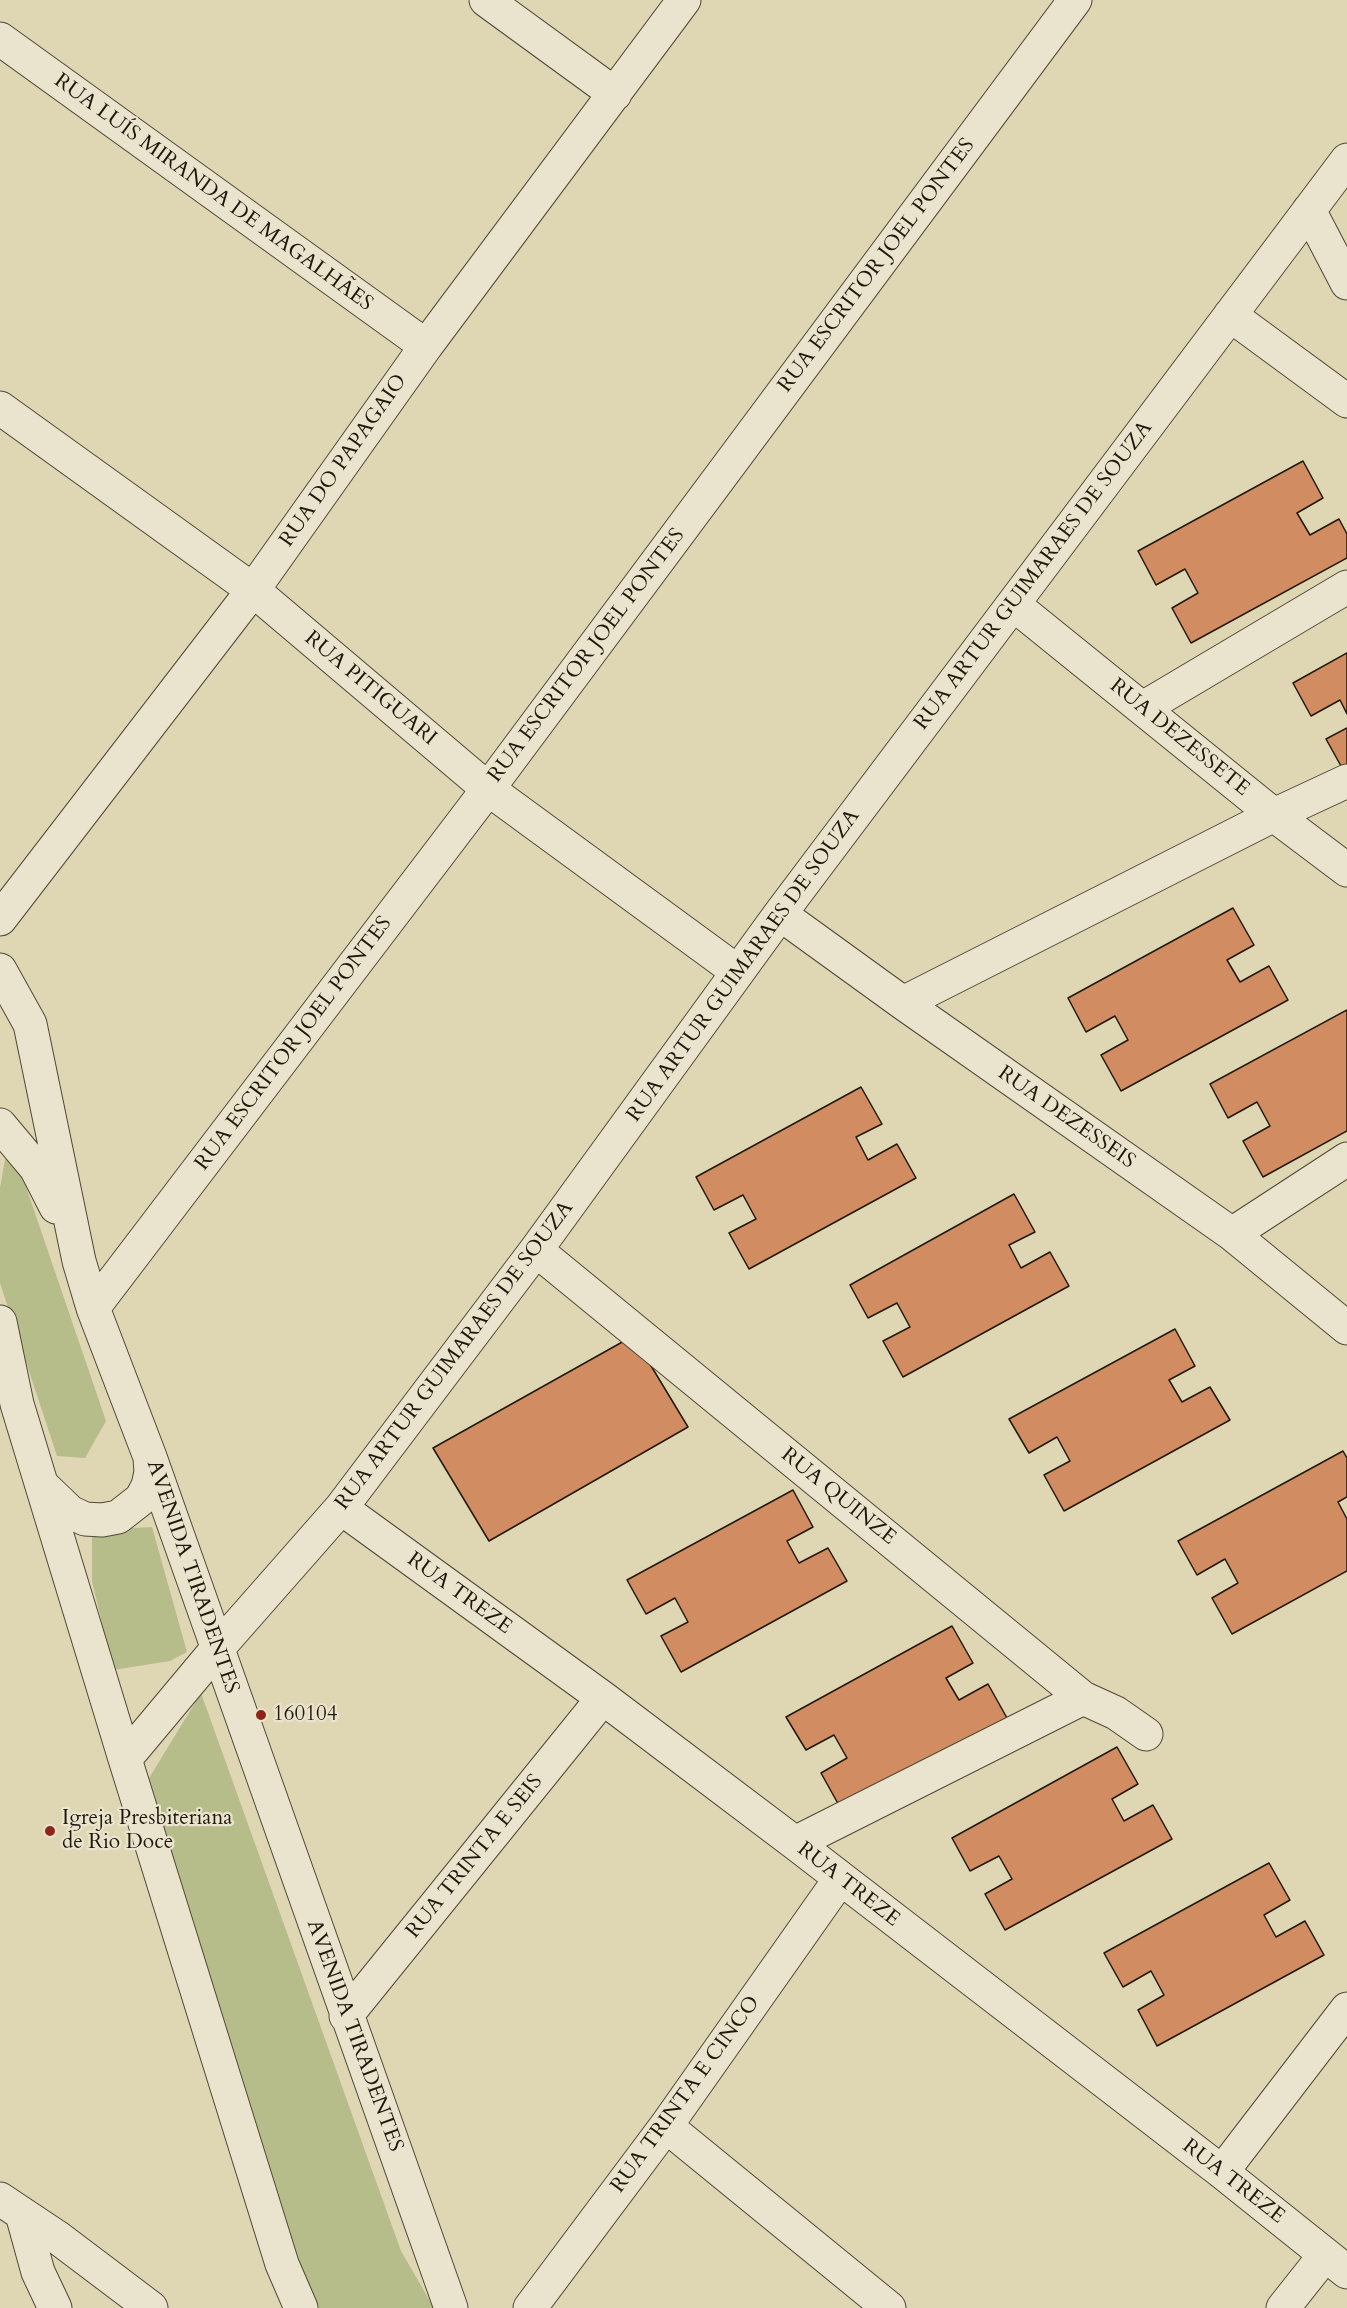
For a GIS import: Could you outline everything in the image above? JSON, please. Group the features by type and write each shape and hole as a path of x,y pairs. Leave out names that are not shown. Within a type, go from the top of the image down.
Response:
{"street":[{"path":"486,0 615,94"},
{"name":"RUA DO PAPAGAIO","path":"0,919 254,590 426,346 684,0"},
{"name":"RUA ESCRITOR JOEL PONTES","path":"93,1308 488,789 1075,0"},
{"name":"RUA LUÍS MIRANDA DE MAGALHÃES","path":"0,39 426,346"},
{"name":"RUA ARTUR GUIMARAES DE SOUZA","path":"125,1760 217,1649 341,1508 536,1250 780,914 1347,160"},
{"path":"1309,210 1347,284"},
{"path":"1230,315 1347,401"},
{"name":"RUA PITIGUARI","path":"0,408 254,590 488,789 738,972"},
{"path":"1143,708 1347,587"},
{"name":"RUA DEZESSETE","path":"1013,604 1274,815 1347,870"},
{"path":"903,1003 1274,815 1347,781"},
{"name":"RUA DEZESSEIS","path":"780,914 1232,1234 1347,1328"},
{"name":"AVENIDA TIRADENTES","path":"0,1022 2,974"},
{"name":"AVENIDA TIRADENTES","path":"2,974 30,1024 78,1261 93,1308 150,1457 451,2308"},
{"path":"0,1125 36,1168 66,1228 78,1261"},
{"path":"1232,1234 1347,1159"},
{"name":"RUA QUINZE","path":"536,1250 1083,1698 1116,1713 1146,1734"},
{"path":"0,1322 9,1416 43,1486 125,1760 282,2265 301,2308"},
{"path":"43,1486 64,1507 85,1519 102,1520 118,1516 141,1499 148,1486 151,1472 150,1457"},
{"name":"RUA TREZE","path":"341,1508 603,1698 795,1843 1222,2172 1336,2263"},
{"name":"RUA TRINTA E SEIS","path":"346,2016 603,1698"},
{"path":"795,1843 1083,1698"},
{"name":"RUA TRINTA E CINCO","path":"530,2308 666,2126 840,1879"},
{"path":"1222,2172 1347,2009"},
{"path":"666,2126 889,2308"},
{"path":"11,2206 55,2308"},
{"path":"11,2206 151,2308"},
{"path":"1283,2308 1336,2263"}],"green space":[{"path":"9,1137 106,1421 85,1458 57,1456 0,1283 0,1188"},
{"path":"152,1527 187,1652 170,1661 113,1670 92,1581 92,1530"},
{"path":"201,1693 401,2251 434,2308 309,2308 143,1788"}],"building":[{"path":"1303,461 1323,498 1297,513 1310,535 1339,519 1347,534 1347,558 1191,643 1172,608 1198,593 1185,569 1156,585 1138,551"},
{"path":"1347,653 1347,714 1340,700 1311,716 1293,683"},
{"path":"1347,728 1347,774 1346,775 1326,739"},
{"path":"1233,908 1254,945 1227,960 1240,982 1269,966 1288,1000 1121,1091 1101,1055 1128,1040 1115,1016 1086,1032 1068,998"},
{"path":"1347,1010 1347,1131 1263,1177 1243,1141 1270,1126 1257,1102 1228,1118 1210,1084"},
{"path":"861,1087 882,1124 856,1137 868,1160 897,1144 916,1178 749,1269 729,1233 756,1219 743,1195 714,1210 696,1177"},
{"path":"1014,1194 1035,1232 1009,1245 1021,1268 1050,1252 1069,1286 903,1377 883,1341 910,1327 897,1303 868,1318 850,1285"},
{"path":"1175,1329 1195,1366 1169,1380 1182,1402 1210,1387 1230,1420 1064,1511 1044,1475 1070,1461 1057,1437 1029,1453 1009,1419"},
{"path":"633,1336 688,1427 489,1541 433,1448"},
{"path":"1343,1451 1347,1458 1347,1497 1338,1502 1347,1519 1347,1571 1232,1634 1212,1598 1238,1583 1225,1559 1197,1575 1178,1541"},
{"path":"793,1490 813,1527 787,1541 799,1563 828,1548 847,1581 681,1672 661,1636 688,1622 675,1598 646,1614 627,1580"},
{"path":"952,1626 973,1663 946,1678 959,1700 988,1684 1007,1718 841,1809 821,1773 847,1758 834,1735 806,1750 786,1717"},
{"path":"1117,1747 1138,1784 1112,1799 1124,1821 1153,1805 1172,1839 1005,1930 985,1894 1012,1879 999,1856 970,1871 952,1838"},
{"path":"1269,1863 1290,1900 1264,1915 1276,1937 1305,1921 1324,1955 1157,2046 1138,2010 1164,1995 1151,1971 1123,1987 1104,1953"}],"place":[{"name":"160104","path":"261,1715"},
{"name":"Igreja Presbiteriana de Rio Doce","path":"50,1831"}]}
